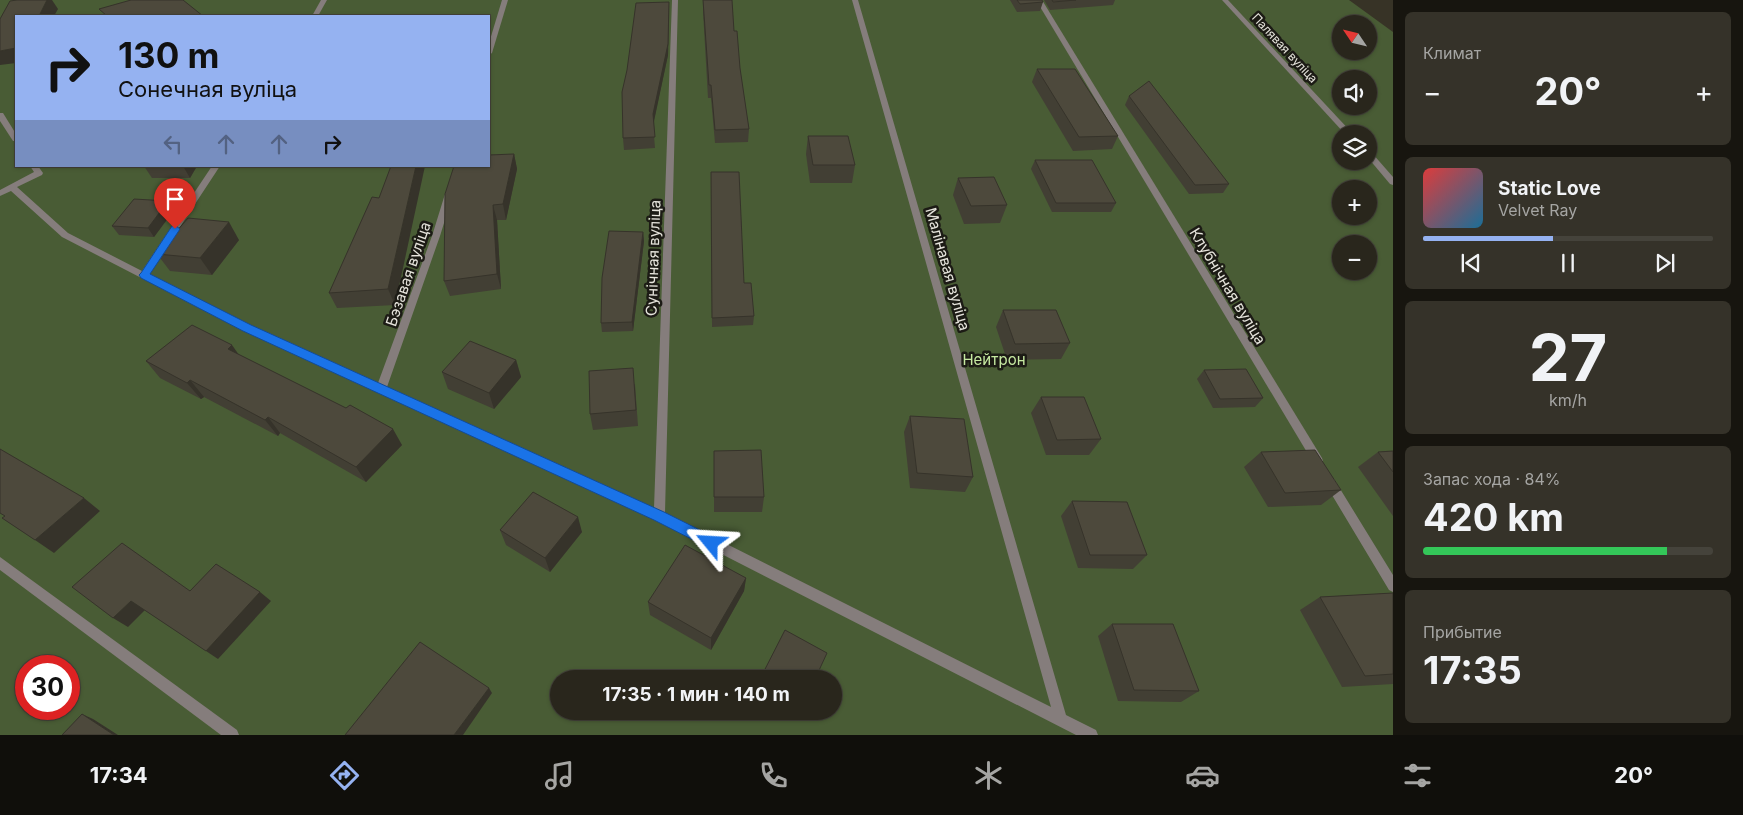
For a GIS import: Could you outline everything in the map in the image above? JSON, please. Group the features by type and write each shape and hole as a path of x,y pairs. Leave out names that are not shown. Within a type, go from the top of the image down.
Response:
{"street":[{"path":"316,15 324,0"},
{"path":"490,50 505,0"},
{"name":"Сунічная вуліца","path":"659,516 675,0"},
{"name":"Малінавая вуліца","path":"855,0 1061,720"},
{"name":"Клубнічная вуліца","path":"1039,0 1393,586"},
{"name":"Палявая вуліца","path":"1225,0 1341,125"},
{"path":"0,115 15,138"},
{"path":"1377,165 1393,182"},
{"path":"0,193 39,173 35,167"},
{"path":"144,275 215,167"},
{"name":"Бэзавая вуліца","path":"381,389 436,236 452,184"},
{"path":"12,187 65,235 247,328 659,516 1091,735"},
{"path":"0,563 232,735"}],"green space":[{"name":"Нейтрон","path":"0,0 1349,0 1370,15 1332,15 1332,60 1378,60 1378,21 1393,32 1393,735 0,735"}],"building":[{"path":"47,0 40,15 15,15 15,48 0,51 0,19 10,1"},
{"path":"131,0 183,0 202,15 106,15 99,9"},
{"path":"703,0 732,0 734,31 737,31 740,68 749,129 715,130 711,85 709,85"},
{"path":"1017,0 1042,0 1043,2 1020,4"},
{"path":"1052,0 1076,0 1053,2"},
{"path":"669,2 668,44 653,114 655,137 623,138 622,92 627,70 636,3"},
{"path":"1037,69 1075,69 1118,136 1079,137"},
{"path":"1149,81 1229,184 1195,185 1129,96"},
{"path":"808,136 848,136 855,165 813,165"},
{"path":"514,154 503,204 493,205 497,274 444,281 445,194 454,167 490,167 490,155"},
{"path":"1035,160 1092,160 1116,203 1056,203"},
{"path":"391,167 416,167 388,289 329,293 372,197 379,198"},
{"path":"711,172 739,172 744,283 751,283 754,316 712,318"},
{"path":"994,177 1007,205 971,206 958,178"},
{"path":"134,199 168,201 148,228 112,226"},
{"path":"188,218 229,222 200,258 157,254"},
{"path":"609,231 643,232 632,322 601,323 602,278"},
{"path":"1003,310 1056,310 1070,343 1015,344"},
{"path":"192,325 232,345 228,349 346,408 350,405 393,429 356,467 268,417 265,420 190,380 187,383 146,361"},
{"path":"470,341 516,360 489,393 442,372"},
{"path":"633,368 636,410 590,414 589,371"},
{"path":"1246,369 1263,398 1220,399 1204,370"},
{"path":"1041,397 1084,397 1101,439 1057,440"},
{"path":"910,416 964,419 973,477 917,473"},
{"path":"0,449 84,498 35,540 2,518 5,516 0,513"},
{"path":"761,450 764,497 714,497 714,451"},
{"path":"1315,450 1341,490 1285,493 1261,452"},
{"path":"1393,451 1393,472 1378,452"},
{"path":"533,492 578,517 545,558 500,530"},
{"path":"1072,501 1127,502 1147,555 1090,555"},
{"path":"122,543 190,591 216,564 260,592 206,651 131,601 113,618 72,587"},
{"path":"685,545 746,578 711,638 648,602"},
{"path":"1393,593 1393,674 1365,676 1320,597"},
{"path":"1112,624 1173,624 1199,691 1134,690"},
{"path":"785,630 827,653 819,670 765,670"},
{"path":"420,642 489,688 454,735 345,735"},
{"path":"82,714 114,735 62,735 76,720 80,720"}],"route":[{"path":"175,229 144,275 247,328 659,516 711,543"}]}
